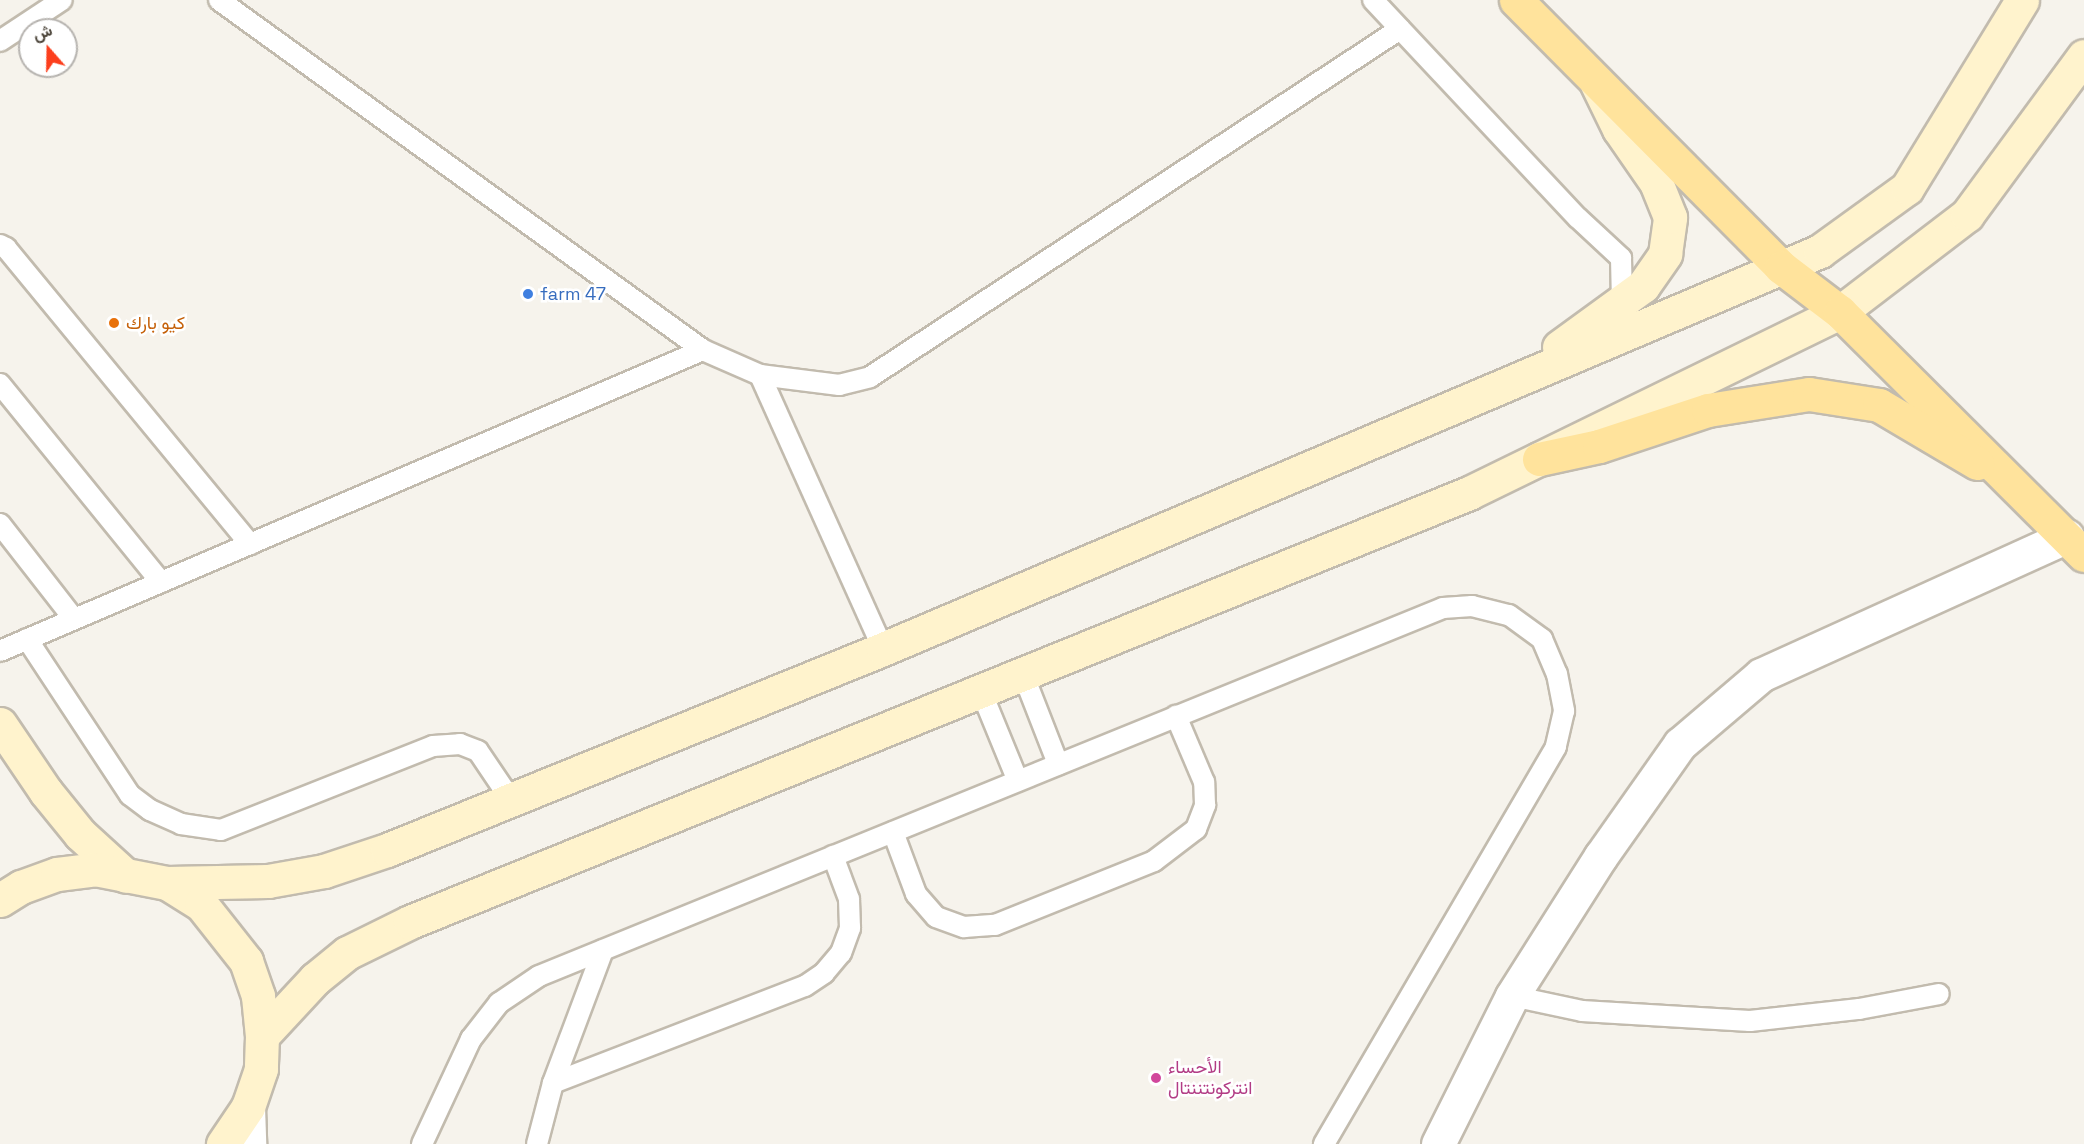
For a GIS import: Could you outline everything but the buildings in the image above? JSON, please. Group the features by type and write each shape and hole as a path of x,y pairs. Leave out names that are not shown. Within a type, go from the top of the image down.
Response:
{"main road":[{"path":"1516,0 1782,267 1840,312 2075,546"},
{"path":"1539,459 1599,446 1708,410 1809,394 1879,405 2014,484"}],"street":[{"path":"0,900 21,887 57,874 96,869 167,883 268,881 324,871 511,800 883,649 1820,251 1907,188 2022,0"},
{"path":"262,1035 315,979 347,953 410,922 1469,493 1840,312 1966,215 2084,56"},
{"path":"1507,384 1643,286 1665,254 1670,217 1657,184 1619,129 1595,80"},
{"path":"1438,1144 1512,996 1601,856 1680,744 1761,675 2075,546"},
{"path":"0,724 80,834 126,876"},
{"path":"167,883 201,904 246,961 258,996 262,1035 261,1069 248,1107 223,1144"},
{"path":"248,1107 249,1144"}],"lane":[{"path":"0,41 62,0"},
{"path":"219,0 703,350 760,375 839,385 870,377 1400,29"},
{"path":"1373,0 1578,218 1621,258 1622,301"},
{"path":"0,245 6,248 250,544"},
{"path":"0,651 703,350"},
{"path":"760,375 883,649"},
{"path":"0,384 161,582"},
{"path":"0,524 74,619"},
{"path":"422,1144 471,1039 499,1003 539,976 1443,608 1472,606 1509,615 1542,639 1557,674 1564,711 1556,747 1323,1144"},
{"path":"27,639 130,795 150,810 181,824 221,830 433,746 460,744 478,752 511,800"},
{"path":"1023,674 1058,764"},
{"path":"981,691 1018,781"},
{"path":"893,832 916,894 936,917 964,927 995,925 1154,861 1196,829 1205,806 1204,782 1176,716"},
{"path":"553,1083 805,986 824,974 841,953 850,928 849,898 833,856"},
{"path":"537,1144 553,1083 603,950"},
{"path":"1512,996 1582,1011 1750,1021 1859,1009 1939,994"}],"place":[{"name":"farm 47","path":"528,294"},
{"name":"كيو بارك","path":"114,323"},
{"name":"الأحساء انتركونتننتال","path":"1156,1078"}]}
